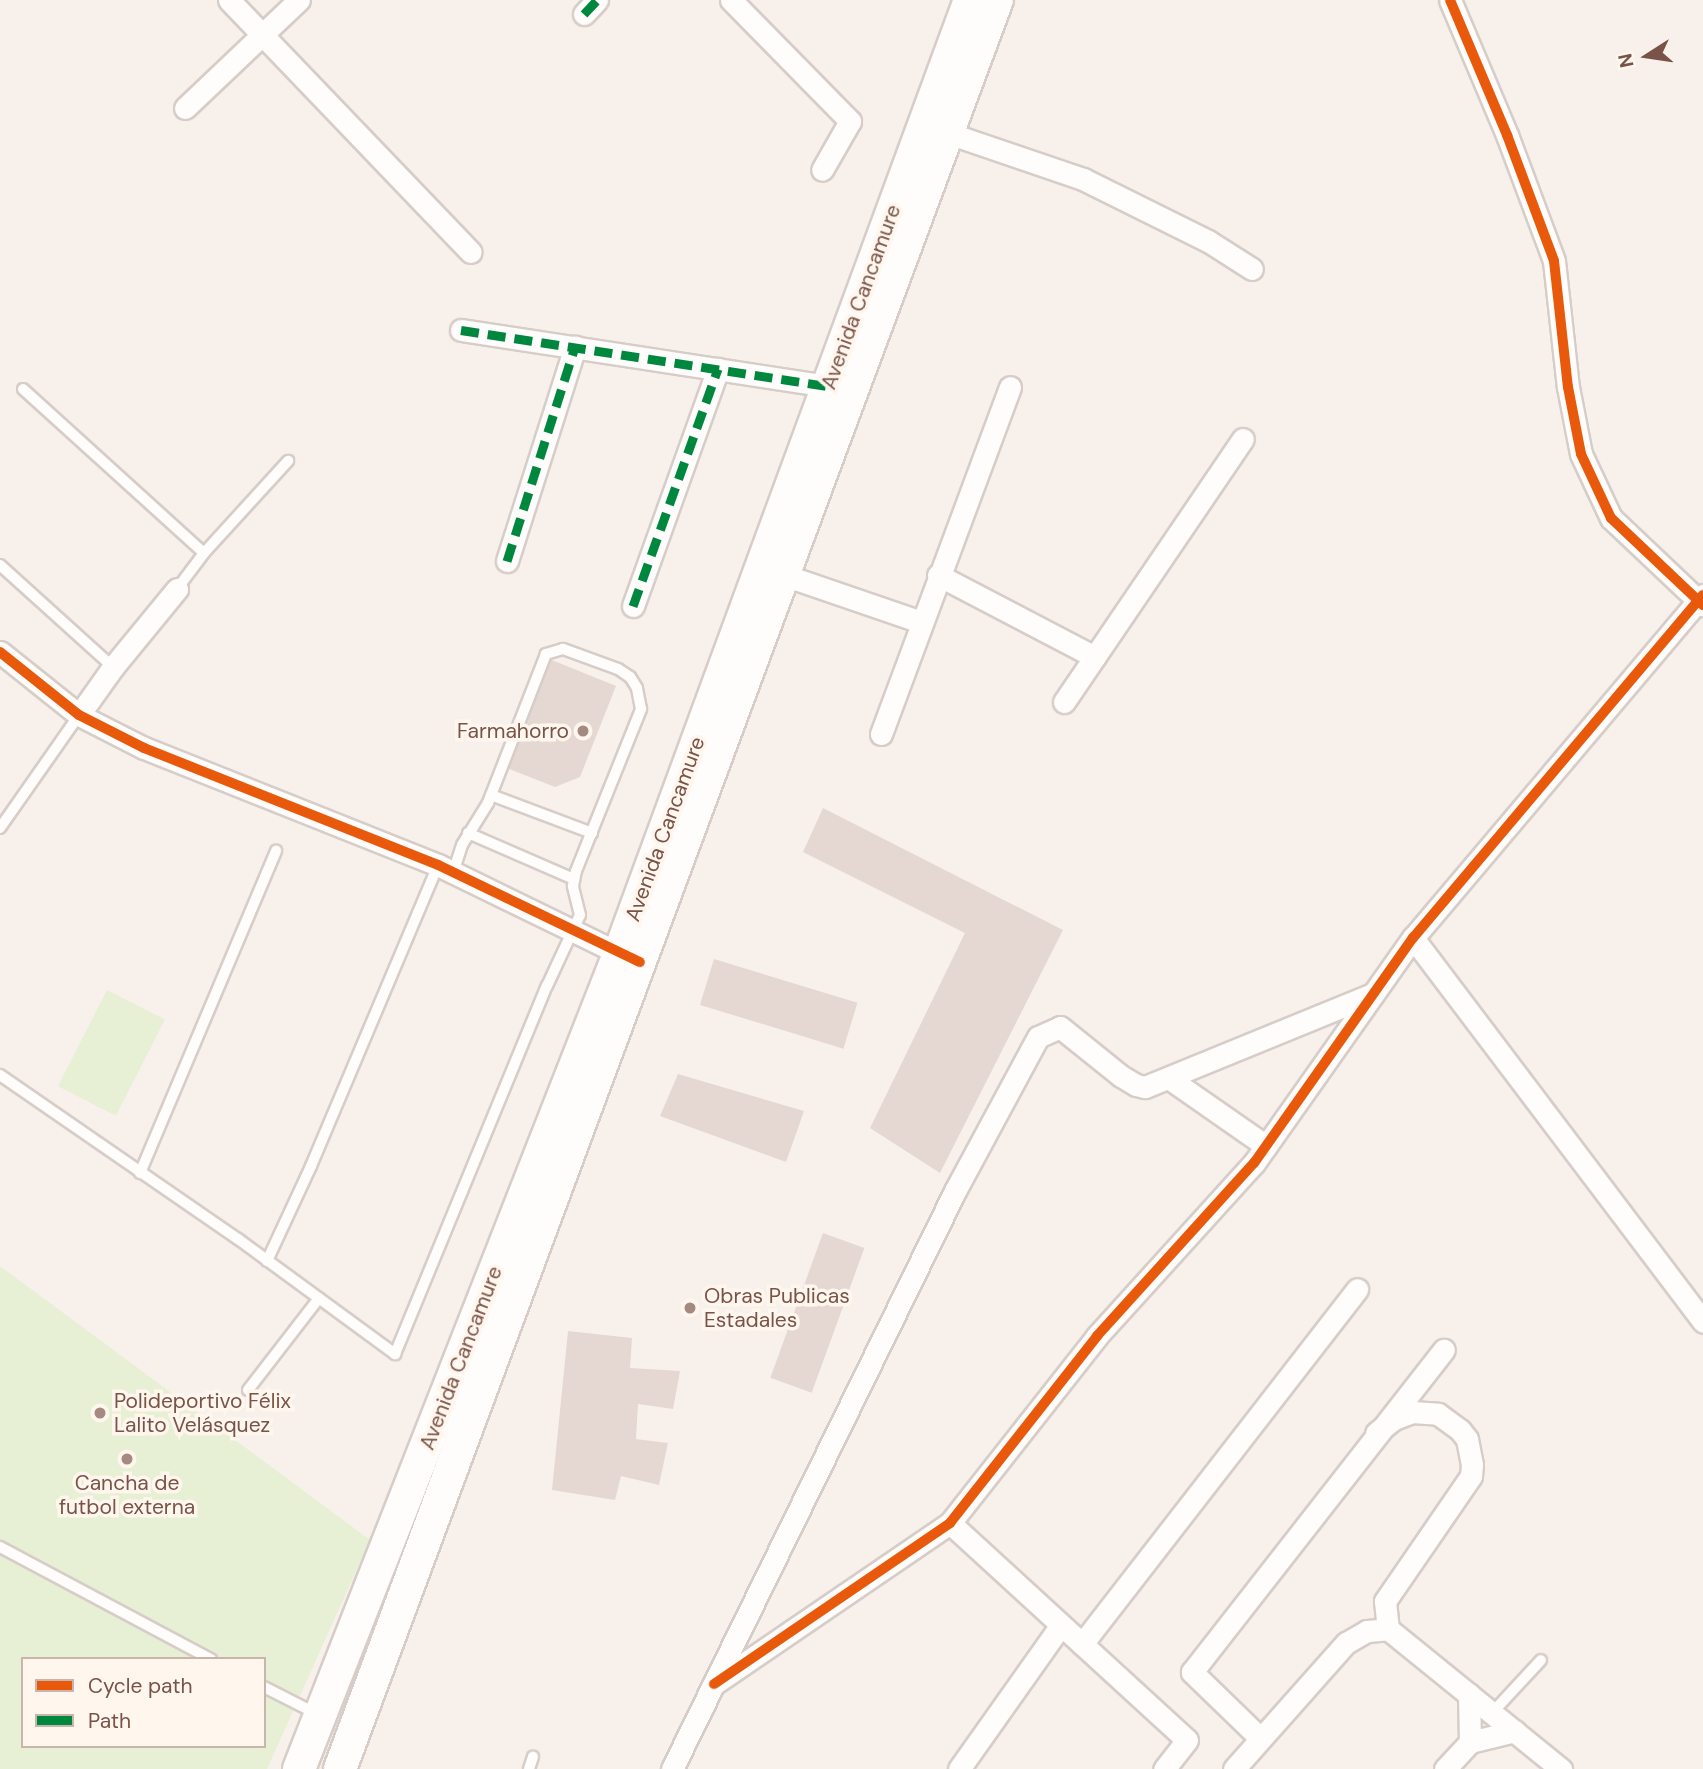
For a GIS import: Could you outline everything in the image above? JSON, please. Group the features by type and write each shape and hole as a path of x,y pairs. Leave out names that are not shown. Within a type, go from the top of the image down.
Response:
{"main road":[{"name":"Avenida Cancamure","path":"340,1769 629,958 828,386 970,0"},
{"name":"Avenida Cancamure","path":"299,1769 784,575 997,0"}],"street":[{"path":"229,0 265,34 471,252"},
{"path":"185,108 299,0"},
{"path":"731,0 850,121 822,170"},
{"path":"714,1684 950,1523 1097,1336 1266,1146 1413,938 1701,601 1611,518 1581,454 1568,387 1554,261 1507,135 1450,0"},
{"path":"948,133 1083,179 1208,241 1252,269"},
{"path":"461,330 828,386"},
{"path":"507,561 575,347"},
{"path":"633,606 719,369"},
{"path":"881,734 1010,387"},
{"path":"1064,702 1243,439"},
{"path":"784,575 921,622"},
{"path":"938,575 1095,657"},
{"path":"79,715 113,667 177,589"},
{"path":"0,652 79,715 144,748 445,868 629,958"},
{"path":"1413,938 1703,1322"},
{"path":"672,1769 955,1191 1038,1037 1060,1027 1136,1086 1146,1087 1373,994"},
{"path":"1170,1079 1266,1146"},
{"path":"1082,1644 1357,1289"},
{"path":"1260,1738 1192,1672 1376,1433 1444,1350"},
{"path":"1376,1433 1394,1419 1412,1412 1438,1414 1460,1430 1467,1439 1472,1465 1471,1476 1385,1601 1388,1629"},
{"path":"950,1523 1187,1740 1164,1769"},
{"path":"959,1769 1061,1625"},
{"path":"1234,1769 1346,1643 1367,1631 1388,1629 1561,1769"},
{"path":"1469,1694 1470,1742"},
{"path":"321,1717 354,1732"},
{"path":"1444,1769 1470,1742 1515,1731"}],"lane":[{"path":"23,389 204,553"},
{"path":"177,589 204,553 288,461"},
{"path":"0,565 113,667"},
{"path":"0,1075 267,1261 395,1354 580,915 573,886 574,879 641,709 640,698 630,677 563,649 545,654 481,817 445,868 267,1261"},
{"path":"0,828 79,715"},
{"path":"491,795 592,833"},
{"path":"468,833 574,879"},
{"path":"140,1173 276,851"},
{"path":"248,1390 319,1298"},
{"path":"0,1547 207,1657"},
{"path":"1492,1713 1541,1660"},
{"path":"266,1688 321,1717"},
{"path":"528,1769 533,1757"}],"green space":[{"path":"107,990 165,1020 116,1116 58,1086"},
{"name":"Polideportivo Félix Lalito Velásquez","path":"0,1266 370,1540 267,1769 0,1769"}],"building":[{"name":"Farmahorro","path":"547,658 616,686 580,777 555,787 504,767"},
{"path":"823,808 1063,930 940,1173 870,1128 965,933 803,852"},
{"path":"714,959 857,1003 843,1049 700,1005"},
{"path":"678,1074 804,1111 786,1162 660,1116"},
{"path":"823,1233 864,1248 812,1393 770,1378"},
{"path":"568,1331 632,1338 630,1368 680,1371 673,1409 638,1404 636,1439 668,1443 659,1485 621,1476 615,1500 552,1490"}],"marked path":[{"path":"584,14 597,0"},
{"path":"461,330 828,386"},
{"path":"507,561 575,347"},
{"path":"633,606 718,369"}],"cycle path":[{"path":"1450,0 1507,135 1554,261 1568,387 1581,454 1611,518 1703,605"},
{"path":"714,1684 950,1523 1097,1336 1254,1163 1413,938 1703,595"},
{"path":"0,652 79,715 144,748 438,865 640,962"}],"place":[{"name":"Farmahorro","path":"583,731"},
{"name":"Obras Publicas Estadales","path":"690,1308"},
{"name":"Polideportivo Félix Lalito Velásquez","path":"100,1413"},
{"name":"Cancha de futbol externa","path":"127,1459"}]}
